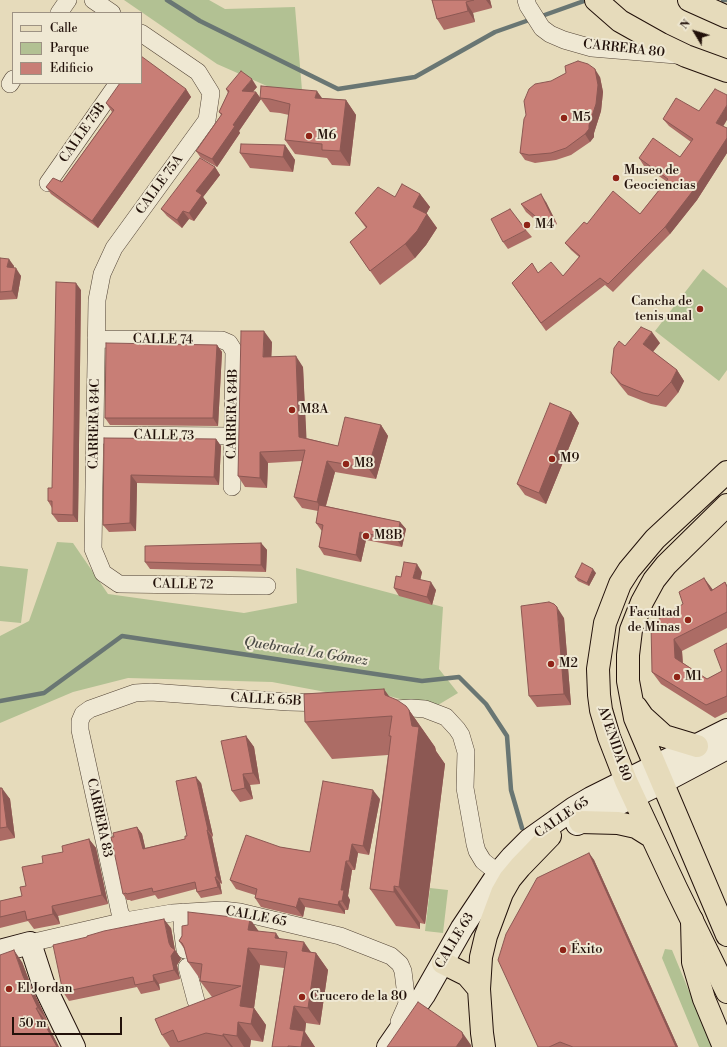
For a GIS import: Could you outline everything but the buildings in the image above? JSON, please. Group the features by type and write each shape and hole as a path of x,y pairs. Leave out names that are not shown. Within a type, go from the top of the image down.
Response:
{"main road":[{"path":"596,0 620,21 645,36 686,56 727,71"},
{"path":"689,0 727,16"},
{"name":"AVENIDA 80","path":"727,472 643,551 620,584 607,617 599,658 598,695 604,722 630,789 727,992"},
{"path":"727,505 666,565 654,580 642,602 631,630 628,655 628,681 635,718 727,935"},
{"path":"631,700 643,717 664,736 697,746"},
{"name":"CALLE 65","path":"660,774 697,746 727,730"},
{"name":"CALLE 65","path":"529,840 550,836 580,822 630,789 660,774 727,748"},
{"name":"CALLE 65","path":"529,840 574,808 630,789"},
{"path":"580,822 618,823 636,827 652,837"},
{"path":"484,1047 479,989 481,956 486,936 502,893 520,867 550,836"},
{"name":"CALLE 63","path":"389,1046 424,995 462,928 500,872 529,840"},
{"path":"692,920 693,962 704,999 724,1047"},
{"path":"30,943 43,983 74,1047"},
{"name":"CALLE 65","path":"0,951 30,943"},
{"path":"443,963 460,970 479,989"}],"street":[{"path":"60,12 68,0"},
{"path":"93,0 111,12"},
{"name":"CARRERA 80","path":"527,3 542,28 550,34 564,40 592,48 620,49 686,56"},
{"name":"CALLE 75A","path":"102,274 114,248 207,120 211,93 198,72 144,40"},
{"name":"CALLE 75B","path":"48,183 117,84"},
{"name":"CARRERA 84C","path":"102,274 97,300 93,549 103,574"},
{"name":"CALLE 74","path":"96,339 222,340 229,343"},
{"name":"CARRERA 84B","path":"229,343 234,351 232,487"},
{"name":"CALLE 73","path":"95,435 233,436"},
{"name":"CALLE 72","path":"103,574 118,584 267,586"},
{"name":"CALLE 65B","path":"83,714 90,709 135,694 151,692 288,702 344,704"},
{"path":"366,706 395,709 426,709 438,713 453,723 461,735 466,752 465,788 477,851 488,865 500,872"},
{"name":"CARRERA 83","path":"83,714 80,721 80,730 120,913 125,921"},
{"name":"CALLE 65","path":"30,943 125,921 183,912 222,910 240,912 340,936 391,956 400,964 404,971 407,1004 389,1046"},
{"path":"183,912 182,927 185,950"},
{"path":"187,967 196,1001"}],"green space":[{"path":"124,0 209,0 225,9 295,7 302,90 276,90 217,64"},
{"name":"Cancha de tenis unal","path":"703,269 727,288 727,370 719,381 655,331"},
{"path":"57,542 73,543 108,594 244,613 297,603 296,568 443,607 439,669 458,693 433,708 389,696 331,693 272,682 128,678 73,692 0,723 0,636 29,621"},
{"path":"0,566 28,569 21,623 0,621"},
{"path":"430,888 448,890 443,933 425,931"},
{"path":"665,949 672,950 712,1047 699,1047 662,958"}],"waterway":[{"path":"167,0 200,21 338,89 415,77 495,32 532,19"},
{"path":"539,17 587,0"},
{"name":"Quebrada La Gómez","path":"0,701 44,693 122,636 422,681 459,677 486,704 507,736 511,790 522,828"}],"place":[{"name":"M5","path":"564,118"},
{"name":"M6","path":"309,136"},
{"name":"Museo de Geociencias","path":"616,178"},
{"name":"M4","path":"527,225"},
{"name":"Cancha de tenis unal","path":"700,309"},
{"name":"M8A","path":"292,410"},
{"name":"M9","path":"552,459"},
{"name":"M8","path":"346,464"},
{"name":"M8B","path":"366,536"},
{"name":"Facultad de Minas","path":"688,620"},
{"name":"M2","path":"551,664"},
{"name":"M1","path":"677,677"},
{"name":"Éxito","path":"563,950"},
{"name":"El Jordan","path":"9,989"},
{"name":"Crucero de la 80","path":"302,997"}]}
